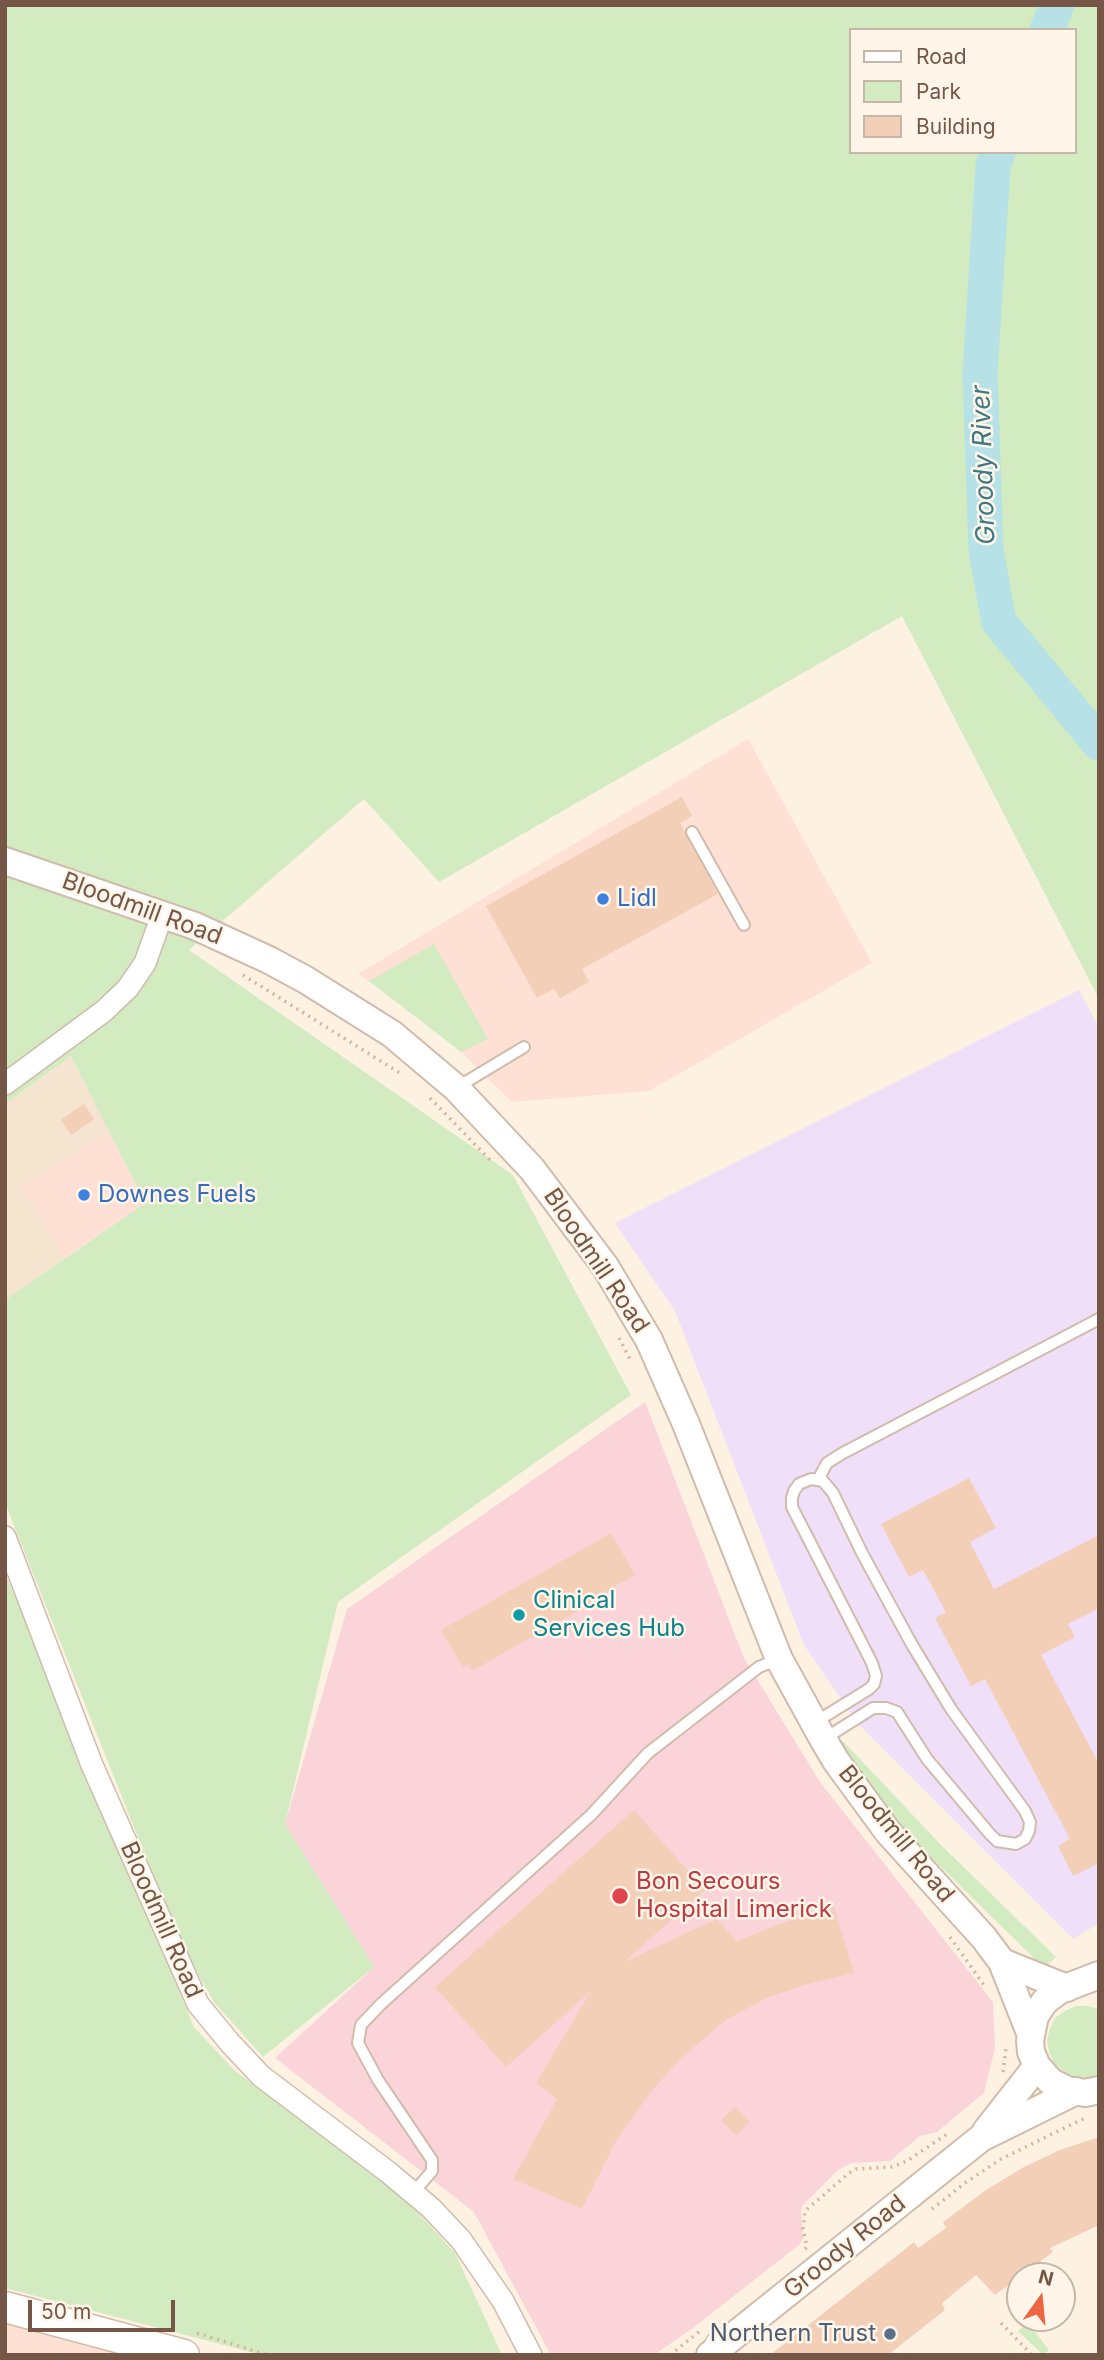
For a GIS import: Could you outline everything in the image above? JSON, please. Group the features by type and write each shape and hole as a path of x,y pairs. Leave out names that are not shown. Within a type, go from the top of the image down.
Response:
{"main road":[{"path":"5,2307 184,2355"}],"street":[{"name":"Bloodmill Road","path":"5,861 163,913 225,938 306,980 392,1034 456,1088 533,1169 605,1266 649,1340 687,1424 779,1659 836,1762 888,1832 984,1938 1002,1962"},
{"path":"5,1084 104,1011 128,988 145,963 163,913"},
{"name":"Bloodmill Road","path":"5,1537 92,1765 198,2004 261,2076 431,2208 468,2250 503,2301 531,2355"},
{"path":"1002,1962 1085,1984"},
{"path":"1002,1962 1030,2033 1031,2052 1037,2066 1051,2081 1067,2090 1091,2096"},
{"path":"1030,2033 1035,2016 1045,2001 1085,1984"},
{"path":"981,2138 1037,2066"},
{"path":"981,2138 1091,2096"},
{"name":"Groody Road","path":"716,2352 981,2138"}],"lane":[{"path":"692,832 744,925"},
{"path":"456,1088 524,1047"},
{"path":"818,1480 827,1463 843,1453 1098,1320"},
{"path":"811,1479 823,1481 833,1493 911,1643 951,1709 1025,1811 1030,1822 1029,1831 1025,1839 1016,1844 997,1841 927,1759 897,1712 887,1708 873,1709 819,1731 869,1689 876,1676 872,1663 792,1507 792,1498 799,1484 811,1479"},
{"path":"413,2193 432,2171 432,2160 378,2080 358,2043 361,2025 400,1986 591,1815 648,1753 758,1667 779,1659"}],"path":[{"path":"242,975 404,1076"},
{"path":"425,1093 500,1171"},
{"path":"618,1336 631,1360"},
{"path":"942,1928 988,1990"},
{"path":"925,2213 1091,2096"},
{"path":"807,2247 803,2229 806,2211 849,2172 856,2169 892,2167 907,2161 934,2143"},
{"path":"1001,2323 1032,2355"}],"shaded area":[{"path":"748,739 872,963 649,1091 512,1102 461,1052 411,1011 358,974"},
{"path":"1079,990 1099,1028 1099,1923 1073,1939 860,1726 804,1645 675,1311 615,1223"},
{"path":"71,1056 109,1131 22,1187 65,1258 5,1300 5,1104"},
{"name":"Downes Fuels","path":"109,1131 145,1203 65,1258 21,1187"},
{"name":"Bon Secours Hospital Limerick","path":"645,1402 744,1658 820,1782 993,2002 995,2048 984,2093 937,2132 920,2136 890,2161 851,2163 838,2170 802,2206 803,2238 800,2244 693,2328 654,2355 551,2355 474,2212 275,2058 374,1967 285,1824 347,1609"},
{"path":"5,2320 137,2355 5,2355"}],"green space":[{"path":"5,5 1099,5 1099,999 902,616 439,882 364,799 189,950 513,1175 631,1395 338,1602 285,1824 374,1967 263,2057 214,2002 180,1943 5,1503 5,1300 145,1203 71,1056 5,1104"},
{"path":"434,944 488,1039 461,1052 369,981"},
{"path":"5,1573 194,2027 235,2071 388,2185 422,2217 455,2253 502,2355 262,2355 5,2288"},
{"path":"843,1741 941,1845 1056,1957 1044,1968 901,1828 873,1797 842,1747"},
{"path":"1076,2006 1099,2009 1099,2074 1085,2078 1073,2077 1054,2063 1047,2040 1055,2018"},
{"path":"1019,2332 1035,2332 1049,2350 1043,2355"}],"building":[{"name":"Lidl","path":"682,797 692,816 680,823 718,894 582,969 589,982 560,998 554,989 537,998 486,906"},
{"path":"84,1104 94,1119 71,1135 61,1120"},
{"path":"969,1478 996,1528 970,1542 994,1589 1099,1535 1099,1608 1068,1624 1075,1637 1041,1655 1099,1764 1099,1863 1073,1876 1058,1846 1070,1839 985,1679 971,1686 935,1618 946,1612 923,1570 909,1577 881,1524"},
{"name":"Clinical Services Hub","path":"611,1533 635,1575 595,1598 596,1601 472,1671 468,1664 463,1667 441,1630"},
{"path":"634,1810 705,1890 624,1962 717,1919 737,1941 834,1907 854,1973 769,1997 727,2019 681,2058 650,2093 617,2139 582,2209 513,2179 557,2099 536,2083 591,1991 506,2067 435,1987"},
{"path":"735,2107 750,2122 736,2135 721,2120"},
{"path":"1099,2137 1099,2225 1050,2248 1053,2252 1040,2262 1006,2262 1006,2287 995,2295 976,2275 942,2303 945,2310 888,2355 770,2355 914,2242 918,2248 946,2228 943,2222 986,2190 1024,2167 1060,2150"}],"waterway":[{"name":"Groody River","path":"1048,28 1057,5"},
{"name":"Groody River","path":"997,154 993,166 980,373 986,550 999,622 1099,743"}],"place":[{"name":"Lidl","path":"603,899"},
{"name":"Downes Fuels","path":"84,1195"},
{"name":"Clinical Services Hub","path":"519,1615"},
{"name":"Bon Secours Hospital Limerick","path":"620,1896"},
{"name":"Northern Trust","path":"890,2334"}]}
